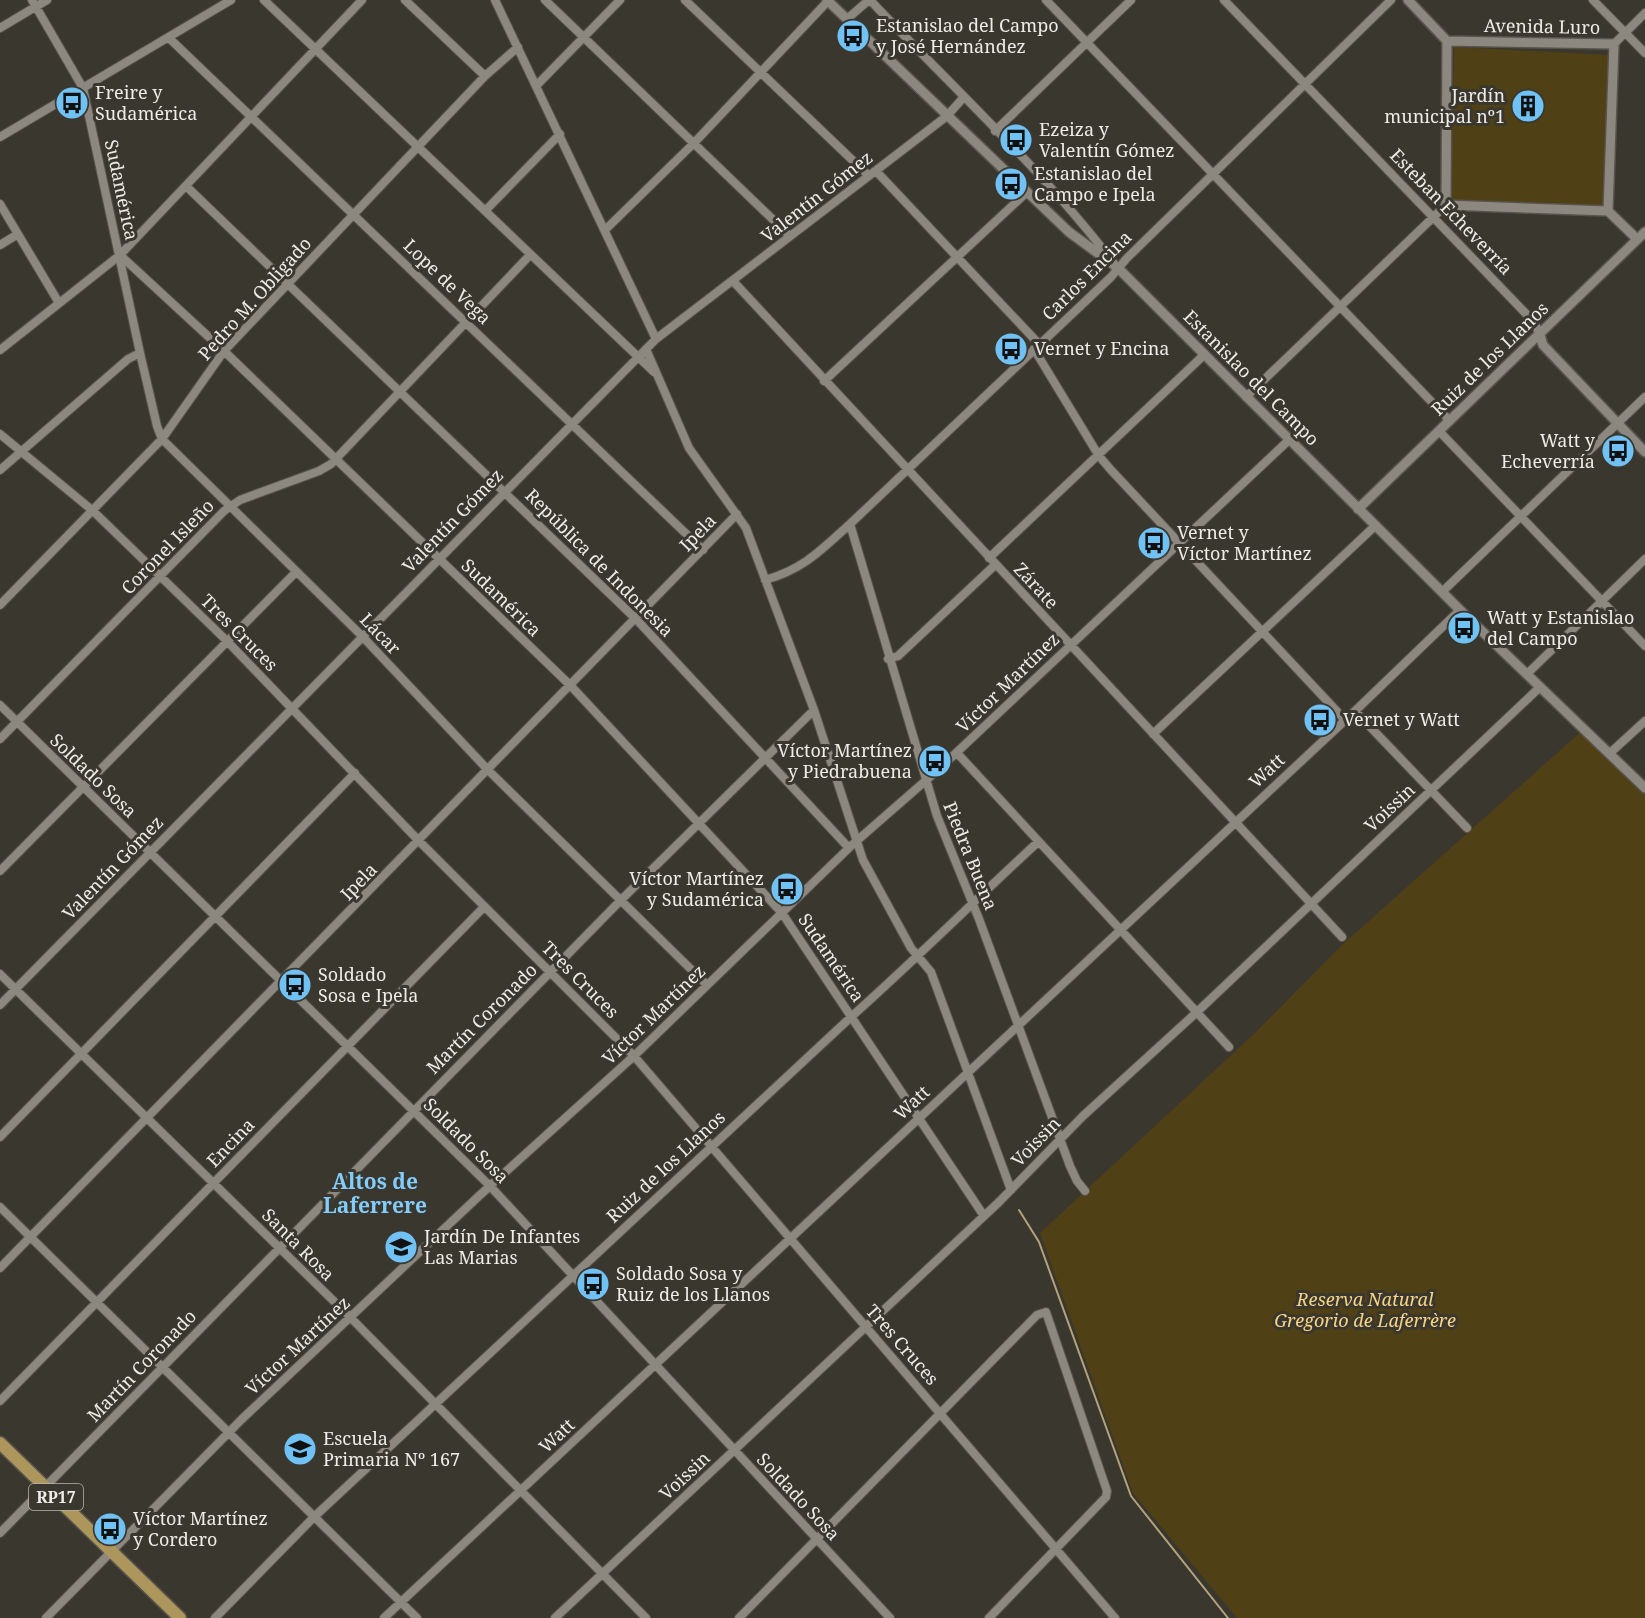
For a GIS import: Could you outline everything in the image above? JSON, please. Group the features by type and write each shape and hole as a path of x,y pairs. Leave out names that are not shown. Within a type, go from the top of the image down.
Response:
{"main road":[{"name":"RP17","path":"0,1443 180,1618"}],"street":[{"path":"0,28 34,3 47,0"},
{"path":"0,137 231,0"},
{"path":"264,0 420,146 530,255 655,373"},
{"path":"0,350 120,255 362,0"},
{"path":"405,0 485,76"},
{"path":"495,0 656,339"},
{"path":"545,0 789,236"},
{"path":"537,85 620,0"},
{"path":"686,0 958,256 1037,347 1099,456 1345,720"},
{"path":"606,230 762,73 827,0"},
{"name":"Estanislao del Campo","path":"827,0 1069,232 1118,268 1460,610 1645,788"},
{"path":"847,19 869,0 1085,227 1118,268"},
{"path":"1046,0 1450,421"},
{"path":"995,131 1131,0"},
{"name":"Esteban Echeverría","path":"1224,0 1534,322 1543,345 1645,452"},
{"name":"Carlos Encina","path":"765,580 792,572 806,564 850,524 1037,347 1391,0"},
{"path":"1246,397 1446,205 1447,41 1408,0"},
{"path":"1593,0 1645,53"},
{"name":"Sudamérica","path":"34,3 83,88 120,255 224,351 571,686 782,913 984,1216"},
{"path":"1614,44 1645,13"},
{"name":"Lope de Vega","path":"169,38 252,115 703,550"},
{"name":"Avenida Luro","path":"1447,41 1614,44 1608,211"},
{"name":"Pedro M. Obligado","path":"0,605 162,439 224,351 485,76 518,47"},
{"name":"Valentín Gómez","path":"0,1005 656,339 947,116 963,98"},
{"path":"485,211 560,134"},
{"name":"República de Indonesia","path":"186,186 505,490 636,619 849,848"},
{"path":"824,381 1027,192"},
{"path":"0,204 59,303"},
{"path":"1446,205 1608,211 1641,236"},
{"path":"0,245 18,234"},
{"name":"Ruiz de los Llanos","path":"1358,509 1641,236"},
{"name":"Lácar","path":"120,255 140,353 162,439 362,636 488,770 707,985"},
{"name":"Coronel Isleño","path":"0,739 230,506 319,471 336,459 530,255"},
{"name":"Zárate","path":"733,281 1342,937"},
{"path":"646,349 689,448 746,528 814,710 866,865 918,958 930,972 1011,1190"},
{"path":"0,470 128,359 140,353"},
{"path":"989,558 1205,354"},
{"path":"1442,592 1645,397"},
{"path":"1439,431 1645,645"},
{"name":"Tres Cruces","path":"0,434 92,510 227,641 419,841 634,1056 1115,1618"},
{"name":"Víctor Martínez","path":"46,1618 229,1432 490,1186 634,1056 849,848 957,753 1289,440"},
{"name":"Ipela","path":"0,1268 738,514"},
{"name":"Piedra Buena","path":"850,524 925,782 1073,1175 1085,1191"},
{"path":"1153,734 1375,526"},
{"path":"1527,674 1645,559"},
{"path":"888,659 898,656 995,565"},
{"path":"0,871 296,572"},
{"name":"Watt","path":"384,1618 1460,610"},
{"name":"Voissin","path":"555,1618 867,1327 1011,1190 1060,1138 1197,1012 1540,687"},
{"name":"Soldado Sosa","path":"0,705 490,1186 890,1618"},
{"name":"Martín Coronado","path":"0,1533 698,822 814,710"},
{"path":"1354,711 1467,828"},
{"path":"1609,754 1645,721"},
{"path":"957,753 1229,1047"},
{"path":"0,1137 355,773"},
{"name":"Ruiz de los Llanos","path":"215,1618 314,1517 851,1017 918,958 972,903 1038,842"},
{"name":"Encina","path":"0,1401 484,907"},
{"name":"Santa Rosa","path":"0,974 351,1318 646,1618"},
{"path":"0,1206 417,1618"},
{"path":"739,1618 1037,1315 1046,1312 1107,1491 1103,1502 989,1618"}],"green space":[{"path":"1454,47 1611,55 1606,206 1451,203"},
{"name":"Reserva Natural Gregorio de Laferrère","path":"1584,729 1645,787 1645,1618 1237,1618 1133,1493 1040,1233 1256,1032 1343,944"}],"waterway":[{"path":"1019,1210 1039,1242 1131,1496 1228,1618"}],"place":[{"name":"Estanislao del Campo y José Hernández","path":"853,36"},
{"name":"Freire y Sudamérica","path":"72,103"},
{"name":"Jardín municipal nº1","path":"1528,106"},
{"name":"Ezeiza y Valentín Gómez","path":"1016,140"},
{"name":"Estanislao del Campo e Ipela","path":"1011,184"},
{"name":"Vernet y Encina","path":"1011,349"},
{"name":"Watt y Echeverría","path":"1618,451"},
{"name":"Vernet y Víctor Martínez","path":"1154,543"},
{"name":"Watt y Estanislao del Campo","path":"1464,628"},
{"name":"Vernet y Watt","path":"1320,720"},
{"name":"Víctor Martínez y Piedrabuena","path":"935,761"},
{"name":"Víctor Martínez y Sudamérica","path":"787,889"},
{"name":"Soldado Sosa e Ipela","path":"295,985"},
{"name":"Jardín De Infantes Las Marias","path":"401,1247"},
{"name":"Soldado Sosa y Ruiz de los Llanos","path":"593,1284"},
{"name":"Escuela Primaria Nº 167","path":"300,1449"},
{"name":"Víctor Martínez y Cordero","path":"110,1529"}],"district":[{"name":"Altos de Laferrere","path":"375,1194"}]}
